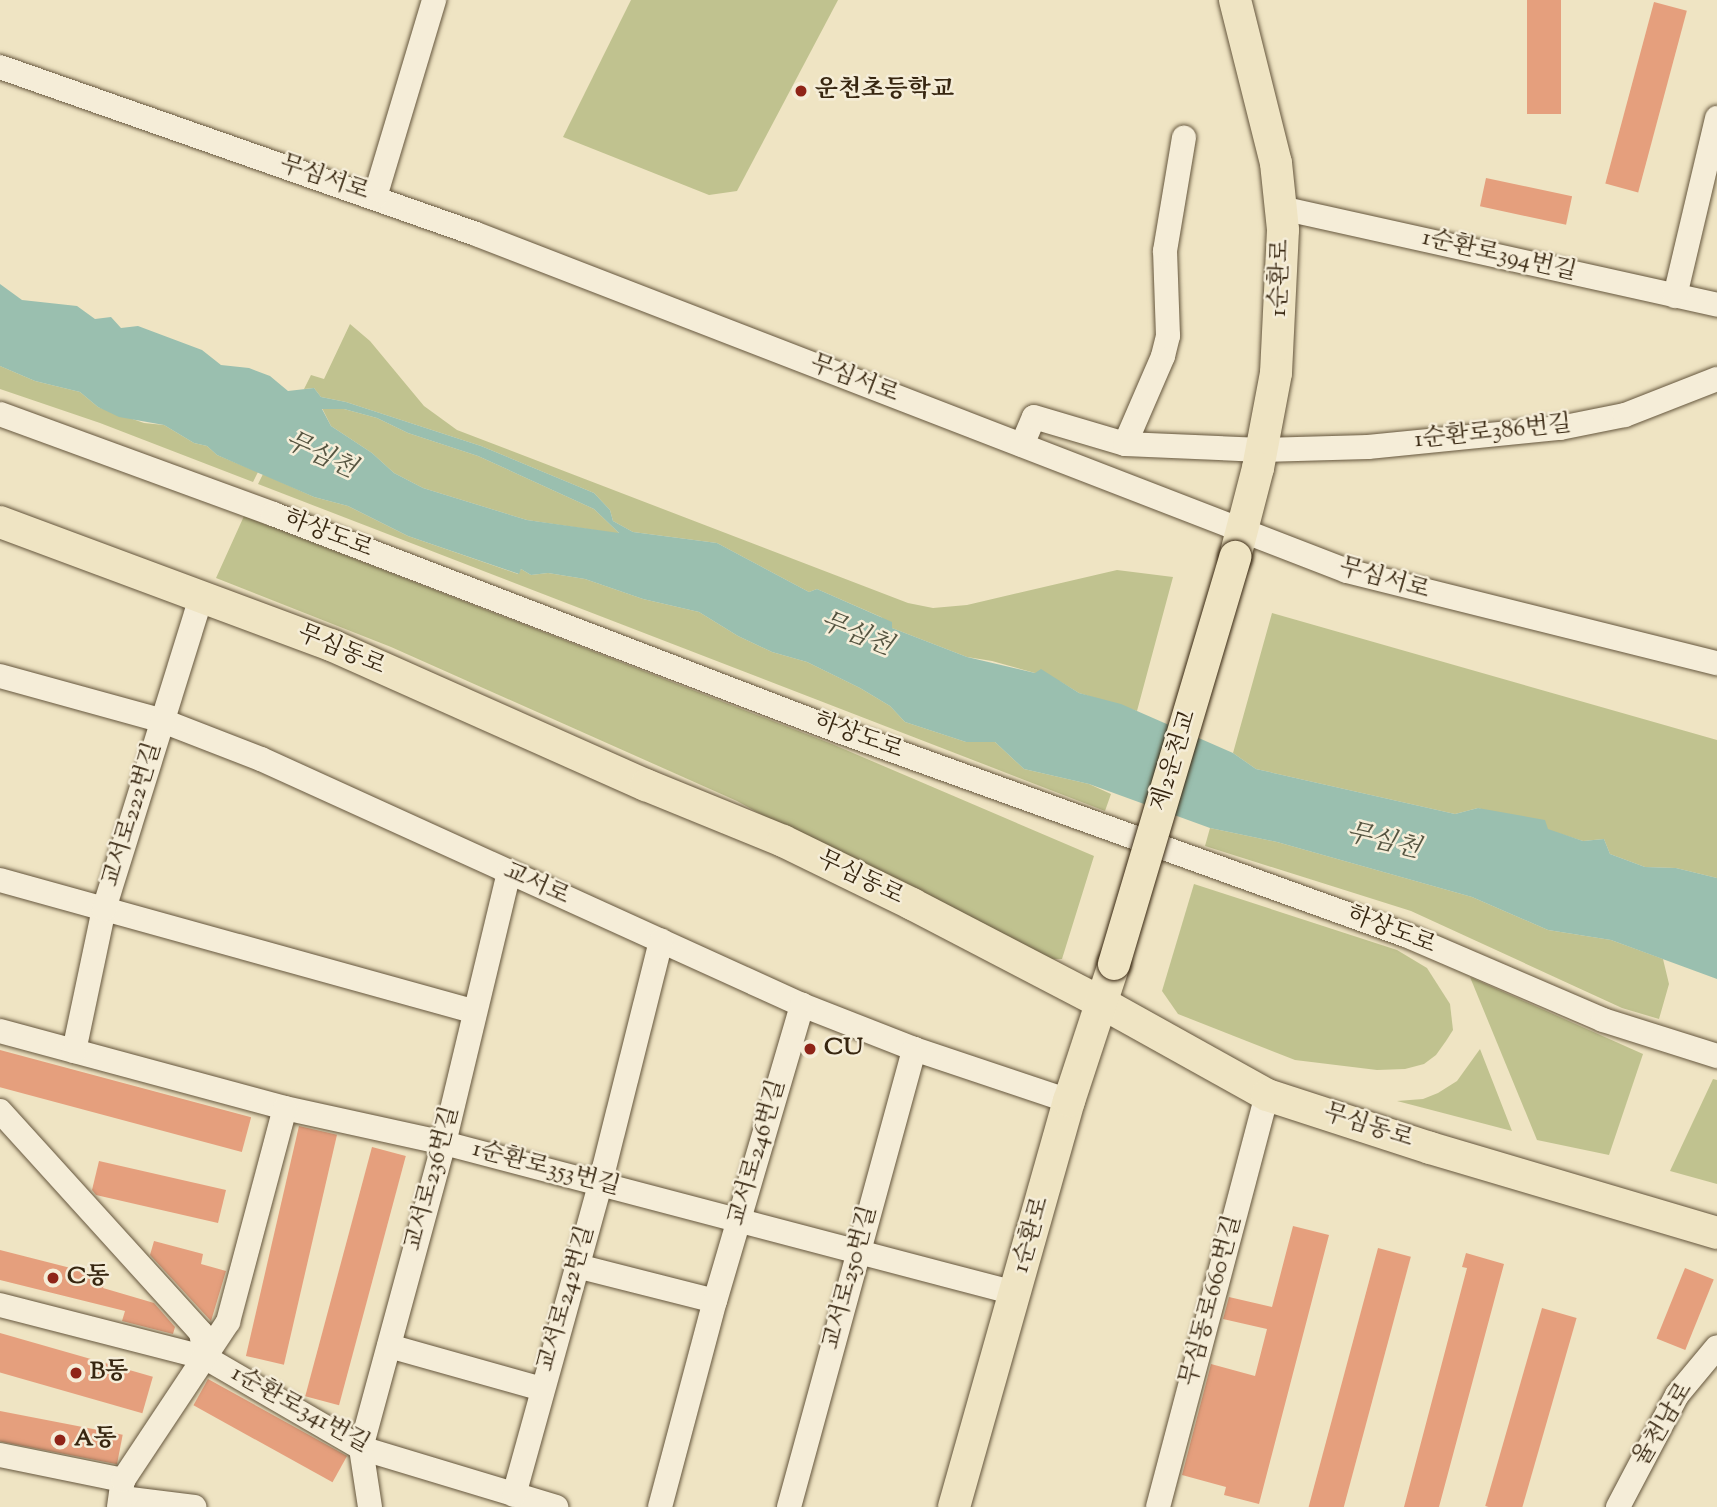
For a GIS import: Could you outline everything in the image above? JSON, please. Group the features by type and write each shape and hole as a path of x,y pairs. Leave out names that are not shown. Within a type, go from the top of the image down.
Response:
{"main road":[{"name":"1순환로","path":"1235,0 1273,152 1280,208 1283,288 1276,373 1262,450 1239,544"},
{"name":"무심동로","path":"0,522 331,645 646,785 783,842 912,904 1102,1003 1267,1095 1430,1148 1717,1233"},
{"name":"제2운천교","path":"1114,964 1239,544"},
{"name":"1순환로","path":"954,1507 1069,1101 1114,964"}],"street":[{"path":"375,197 434,0"},
{"name":"무심서로","path":"0,67 375,197 1022,445 1239,544 1717,663"},
{"path":"1675,296 1717,118"},
{"path":"1125,444 1163,356 1168,336 1165,251 1184,138"},
{"name":"1순환로394번길","path":"1280,208 1717,305"},
{"name":"1순환로386번길","path":"1022,445 1034,418 1125,444 1262,450 1368,447 1560,428 1625,415 1717,380"},
{"name":"하상도로","path":"0,414 273,514 838,731 1408,936 1603,1020 1717,1056"},
{"name":"교서로222번길","path":"74,1051 104,909 202,595"},
{"name":"교서로","path":"0,676 163,721 261,759 802,1005 914,1049 1069,1101"},
{"name":"교서로236번길","path":"361,1448 444,1143 473,1012 509,873"},
{"name":"교서로222번길","path":"0,880 473,1012"},
{"name":"교서로242번길","path":"514,1494 600,1184 661,941"},
{"name":"교서로246번길","path":"660,1507 715,1301 802,1005"},
{"name":"1순환로353번길","path":"0,1031 285,1108 444,1143 739,1218 1015,1293"},
{"name":"교서로250번길","path":"789,1507 914,1049"},
{"name":"무심동로660번길","path":"1158,1507 1267,1095"},
{"path":"121,1495 228,1322 285,1108"},
{"name":"1순환로341번길","path":"0,1111 201,1333 206,1358"},
{"path":"577,1266 715,1301"},
{"name":"1순환로341번길","path":"0,1306 206,1358 361,1448 556,1507"},
{"path":"388,1346 542,1389"},
{"name":"율천남로","path":"1618,1507 1677,1395 1717,1348"},
{"path":"361,1448 370,1507"},
{"path":"0,1455 121,1495 194,1507"}],"green space":[{"path":"631,0 838,0 737,191 709,195 563,137"},
{"path":"350,324 370,341 424,406 457,430 908,603 933,608 967,605 1117,570 1173,577 1137,711 1079,693 1061,682 1035,673 967,657 892,628 881,617 817,589 809,592 717,543 633,532 613,521 610,510 594,493 481,446 346,402 321,397 314,388 304,389 311,375 324,379"},
{"path":"0,366 35,381 80,392 98,407 144,423 164,425 194,443 207,446 217,455 258,472 253,482 100,423 0,389"},
{"path":"322,408 344,409 377,418 408,433 478,456 594,509 620,534 527,520 423,488 394,473 372,453 331,426"},
{"path":"263,474 314,497 348,506 408,536 518,574 521,569 531,575 548,573 585,579 643,599 699,612 738,636 772,652 807,662 860,688 890,706 905,722 966,742 995,742 1024,769 1089,784 1111,794 1105,811 258,484"},
{"path":"244,516 832,744 1094,856 1062,959 1045,959 830,853 737,801 391,647 216,578"},
{"path":"1272,613 1717,740 1717,878 1676,868 1645,867 1610,854 1604,839 1583,841 1478,808 1455,814 1256,769 1233,753"},
{"path":"1210,828 1277,842 1472,897 1548,930 1611,940 1663,959 1669,984 1659,1019 1622,1008 1411,911 1205,846"},
{"path":"1194,884 1397,950 1427,968 1450,1004 1453,1030 1436,1055 1424,1064 1405,1069 1377,1070 1295,1060 1178,1014 1162,991"},
{"path":"1470,977 1643,1054 1609,1155 1537,1140"},
{"path":"1480,1049 1512,1131 1397,1101 1423,1099 1438,1093 1457,1081"},
{"path":"1713,1079 1717,1080 1717,1184 1670,1171"}],"water":[{"name":"무심천","path":"0,284 22,300 77,306 95,319 111,317 121,328 138,326 202,350 221,365 249,368 270,376 288,391 314,388 321,397 346,402 481,446 594,493 610,510 613,521 633,532 717,543 809,592 817,589 892,622 892,628 967,657 1035,673 1041,669 1079,693 1121,704 1233,753 1256,769 1455,814 1478,808 1545,820 1548,829 1583,841 1604,839 1610,854 1645,867 1676,868 1717,878 1717,979 1611,940 1548,930 1472,897 1277,842 1210,828 1089,784 1024,769 995,742 966,742 905,722 890,706 860,688 807,662 772,652 738,636 699,612 643,599 585,579 548,573 531,575 521,569 519,574 408,536 348,506 314,497 217,455 207,446 194,443 164,425 119,417 98,407 80,392 35,381 0,366","holes":["322,409 344,409 377,418 408,433 478,456 594,509 619,533 527,520 423,488 394,473 372,453 331,426"]}],"building":[{"path":"1527,0 1561,0 1561,114 1527,114"},
{"path":"1654,2 1687,11 1638,192 1605,184"},
{"path":"1486,178 1572,196 1566,225 1480,206"},
{"path":"0,1050 251,1117 242,1152 0,1087"},
{"path":"299,1126 337,1135 284,1365 246,1356"},
{"path":"372,1147 406,1156 339,1405 305,1396"},
{"path":"99,1161 226,1190 218,1223 96,1195 92,1190"},
{"path":"1293,1226 1329,1235 1259,1504 1224,1495 1226,1487 1182,1475 1211,1364 1255,1376 1267,1329 1223,1319 1229,1297 1272,1307"},
{"path":"154,1241 203,1254 201,1264 226,1271 211,1321 150,1255"},
{"path":"1378,1248 1411,1257 1344,1507 1309,1507"},
{"name":"C동","path":"0,1250 106,1277 103,1288 154,1303 175,1327 173,1334 122,1321 125,1311 0,1280"},
{"path":"1466,1253 1504,1264 1439,1507 1404,1507 1467,1268 1462,1267"},
{"path":"1685,1268 1714,1280 1685,1350 1657,1338"},
{"path":"1542,1308 1577,1318 1522,1507 1485,1506"},
{"name":"B동","path":"0,1333 153,1377 142,1413 0,1373"},
{"path":"208,1379 347,1456 333,1482 193,1405"},
{"name":"A동","path":"0,1411 123,1435 117,1464 0,1442"}],"place":[{"name":"운천초등학교","path":"801,91"},
{"name":"CU","path":"810,1049"},
{"name":"C동","path":"53,1278"},
{"name":"B동","path":"76,1373"},
{"name":"A동","path":"60,1440"}]}
